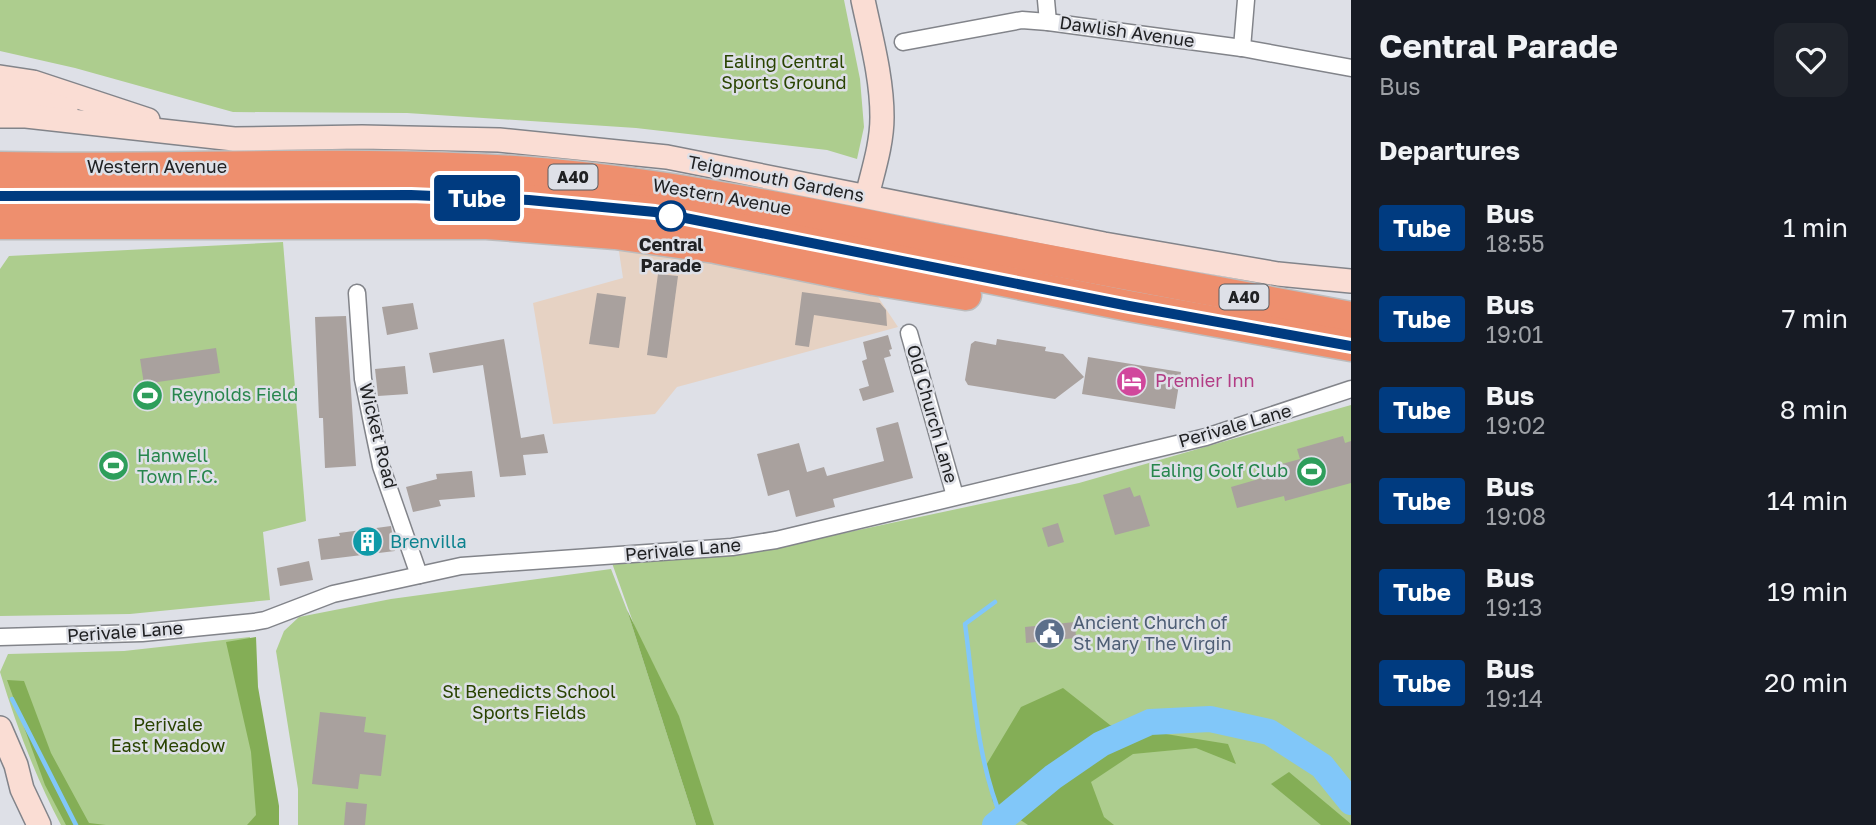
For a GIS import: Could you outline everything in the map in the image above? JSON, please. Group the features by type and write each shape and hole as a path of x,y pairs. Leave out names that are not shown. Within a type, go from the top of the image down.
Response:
{"highway":[{"name":"Western Avenue","path":"0,167 414,167 528,172 661,186 791,208 1137,278 1351,317"},
{"name":"Western Avenue","path":"0,196 411,195 542,201 655,212 1129,306 1351,346"},
{"name":"A40","path":"0,224 487,223 615,234 704,246 874,280 1051,311 1129,306"}],"main road":[{"path":"863,0 881,95 882,118 880,141 867,196"},
{"path":"0,77 33,82 195,134"},
{"path":"0,97 36,101 134,128"},
{"path":"0,116 195,134"},
{"name":"Teignmouth Gardens","path":"195,134 233,139 362,137 499,140 667,157 1104,244 1278,274 1351,281"},
{"path":"0,728 16,765 22,789 39,825"},
{"path":"0,764 22,789"}],"street":[{"path":"1046,0 1048,22"},
{"path":"1242,48 1246,0"},
{"name":"Dawlish Avenue","path":"904,41 1022,20 1242,48 1351,68"},
{"name":"Wicket Road","path":"356,293 363,379 381,466 419,575"},
{"name":"Old Church Lane","path":"909,332 955,496"},
{"name":"Perivale Lane","path":"1,638 142,633 254,622 333,594 461,566 504,561 672,552 776,540 1206,437 1351,389"}],"shaded area":[{"path":"618,245 876,294 898,327 677,387 655,414 553,424 533,303 623,278"}],"green space":[{"name":"Ealing Central Sports Ground","path":"0,0 844,0 860,79 864,127 857,159 827,150 636,128 407,113 233,112 75,68 0,51"},
{"name":"Reynolds Field","path":"283,242 306,521 263,532 270,600 130,614 0,616 0,269 9,256"},
{"path":"1351,405 1351,825 705,825 612,563 835,535 1079,483"},
{"name":"St Benedicts School Sports Fields","path":"611,569 627,610 696,825 298,825 298,789 276,651 284,631 299,617 391,599"},
{"path":"627,610 679,716 714,825 696,825"},
{"name":"Perivale East Meadow","path":"250,637 254,685 276,825 61,825 27,750 0,672 8,654 124,651"},
{"path":"256,637 258,687 279,806 279,825 247,825 256,815 251,752 226,642"},
{"path":"7,680 24,681 51,753 89,823 106,825 66,825 45,785"},
{"path":"1063,688 1110,725 1228,744 1236,764 1196,748 1133,754 1091,782 1104,817 1114,825 1028,825 993,802 985,767 1021,707"},
{"path":"1289,772 1351,825 1321,825 1271,784"}],"building":[{"path":"658,274 678,276 667,358 647,355"},
{"path":"802,292 880,303 886,310 887,326 814,315 809,347 795,345"},
{"path":"597,293 626,297 619,348 589,344"},
{"path":"413,303 418,329 387,335 382,307"},
{"path":"346,316 356,466 325,468 323,418 319,418 315,317"},
{"path":"888,335 891,356 884,358 894,392 863,401 859,389 869,386 862,361 867,359 863,342"},
{"path":"504,339 521,438 544,434 548,453 523,455 526,475 500,477 483,365 433,373 429,353"},
{"path":"997,339 1046,347 1045,351 1063,354 1084,377 1055,399 968,385 965,380 971,344 975,341 996,345"},
{"path":"216,348 220,373 144,384 140,359"},
{"name":"Premier Inn","path":"1088,357 1181,372 1175,409 1082,394"},
{"path":"405,366 408,394 378,396 375,369"},
{"path":"898,422 913,478 833,499 835,507 796,517 789,490 768,496 757,454 799,443 807,472 824,467 827,476 884,461 876,428"},
{"name":"Ealing Golf Club","path":"1343,436 1345,443 1351,441 1351,483 1285,501 1284,496 1237,508 1231,487 1273,475 1271,467 1300,459 1297,449"},
{"path":"472,471 475,497 439,500 441,506 413,512 406,487 437,479 436,474"},
{"path":"1130,487 1134,497 1140,495 1150,526 1115,535 1103,495"},
{"path":"1058,523 1064,542 1048,547 1042,528"},
{"name":"Brenvilla","path":"391,526 395,551 321,560 318,539 340,536 339,533"},
{"path":"309,561 313,580 280,586 277,568"},
{"name":"Ancient Church of St Mary The Virgin","path":"1075,622 1076,638 1026,643 1025,627"},
{"path":"320,712 366,717 364,732 386,735 381,776 360,774 358,789 312,784"},
{"path":"346,802 367,804 365,825 344,825"}],"waterway":[{"path":"995,602 965,624 981,748 993,796 1002,819"},
{"path":"12,699 76,825"},
{"path":"995,825 1053,777 1101,744 1150,722 1210,719 1269,732 1322,766 1351,802"}],"bus line":[{"name":"Tube","path":"0,196 411,195 529,200 655,212 930,268 1351,346"}],"place":[{"name":"Central Parade","path":"671,216"},
{"name":"Premier Inn","path":"1132,381"},
{"name":"Reynolds Field","path":"148,395"},
{"name":"Hanwell Town F.C.","path":"114,466"},
{"name":"Ealing Golf Club","path":"1311,471"},
{"name":"Brenvilla","path":"367,542"},
{"name":"Ancient Church of St Mary The Virgin","path":"1050,633"}]}
